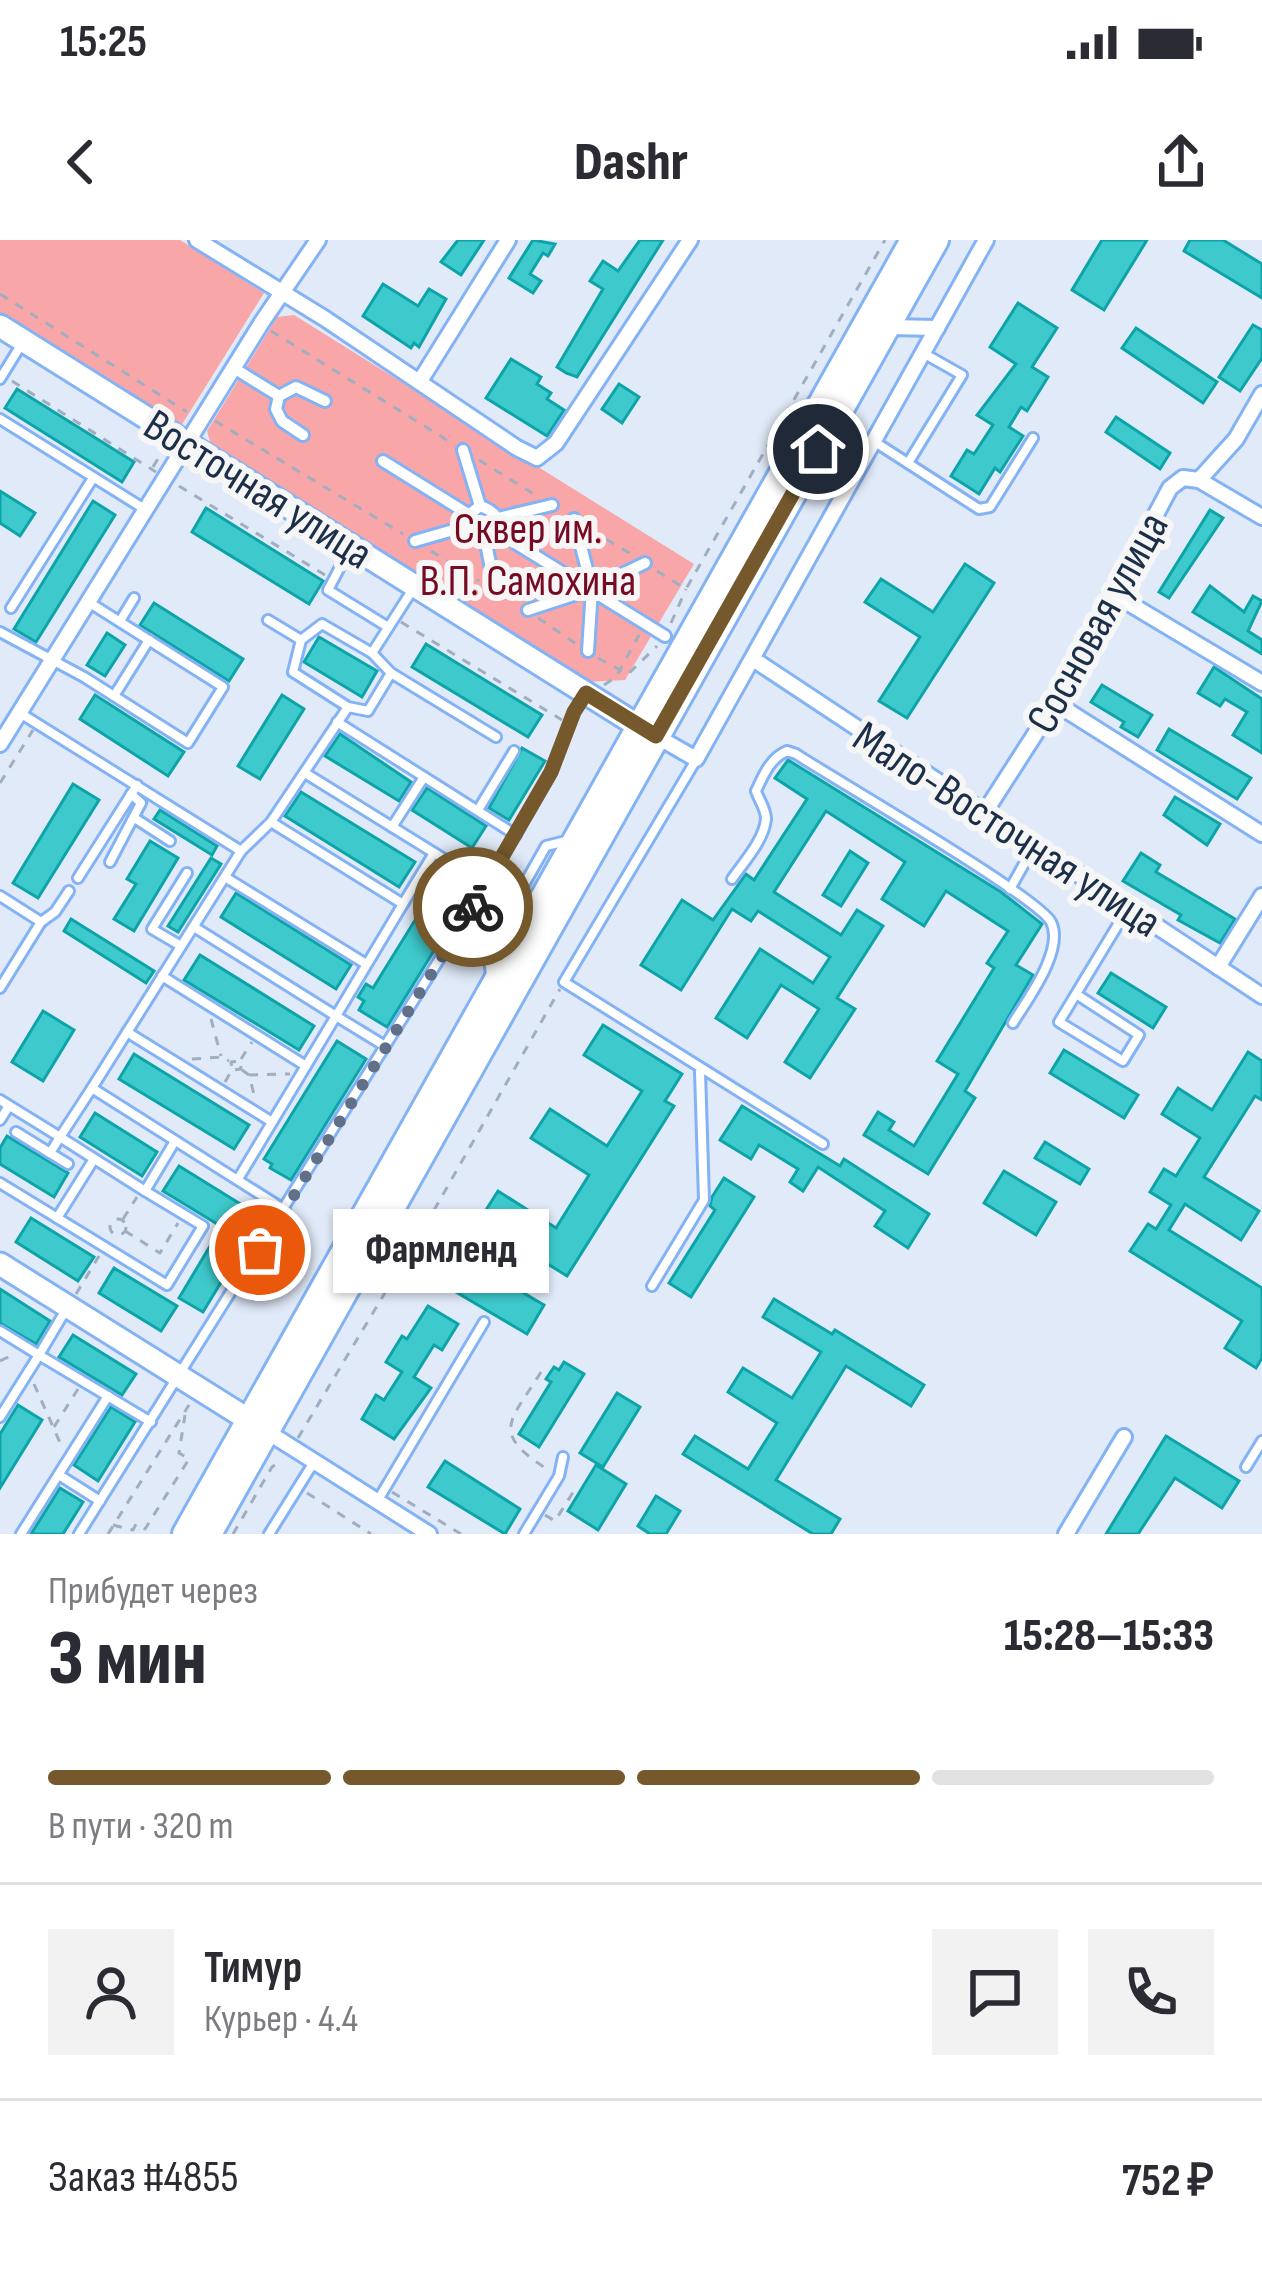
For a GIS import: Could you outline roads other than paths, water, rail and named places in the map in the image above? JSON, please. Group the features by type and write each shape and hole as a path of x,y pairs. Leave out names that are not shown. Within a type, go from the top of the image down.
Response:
{"main road":[{"path":"184,1534 394,1204 913,240"},
{"path":"209,1534 257,1425 492,988 936,240"},
{"name":"Восточная улица","path":"0,326 648,732"},
{"path":"0,1264 257,1425"}],"street":[{"path":"197,240 537,458 556,443 690,240"},
{"path":"0,744 318,240"},
{"path":"420,381 508,240"},
{"path":"648,732 696,759 986,240"},
{"path":"887,327 937,328"},
{"path":"237,370 279,396"},
{"path":"303,435 282,421 275,409 279,396 296,387 325,400"},
{"name":"Сосновая улица","path":"985,812 1055,703 1170,488 1183,478 1199,480 1256,417 1262,394"},
{"path":"463,450 480,506 498,518 552,506"},
{"path":"383,461 468,520 485,539 496,592"},
{"path":"1199,480 1262,517"},
{"path":"415,541 468,520 480,506"},
{"path":"498,518 500,533"},
{"path":"574,519 592,590 588,651"},
{"path":"485,539 500,533"},
{"path":"500,533 665,636"},
{"path":"528,610 592,590 645,563"},
{"path":"1114,595 1262,682"},
{"name":"Мало-Восточная улица","path":"753,659 1262,996"},
{"path":"1055,703 1262,834"},
{"path":"1218,967 1262,896"},
{"path":"257,1425 314,1462 381,1495 429,1534"},
{"path":"1066,1534 1124,1437"}],"lane":[{"path":"0,380 23,340"},
{"path":"908,463 962,375 922,352"},
{"path":"0,419 146,510"},
{"path":"873,441 979,509 990,507 1033,438"},
{"path":"11,608 93,478"},
{"path":"351,546 328,590 388,627"},
{"path":"372,653 415,586"},
{"path":"120,621 134,598"},
{"path":"0,632 188,743 223,686 89,602"},
{"path":"268,620 301,640"},
{"path":"391,673 368,711 348,707 292,672 301,640 322,624 496,737"},
{"path":"115,696 149,640"},
{"path":"79,1534 151,1422 189,1382 285,1210 516,835 586,693"},
{"path":"50,1153 242,851 271,822 348,707"},
{"path":"20,713 134,790 242,851"},
{"path":"337,722 516,835"},
{"path":"478,810 514,751"},
{"path":"733,879 766,820 756,791 766,770 787,752 1010,889 1051,922 1054,935 1043,974 1013,1023"},
{"path":"696,759 564,982 823,1144"},
{"path":"305,773 486,885"},
{"path":"392,827 424,777"},
{"path":"110,862 136,819 141,803 134,790"},
{"path":"78,878 134,790"},
{"path":"136,819 170,841"},
{"path":"271,822 403,904"},
{"path":"1010,889 1035,845"},
{"path":"238,1179 434,853"},
{"path":"181,946 152,928 187,873"},
{"path":"225,877 366,964"},
{"path":"0,988 41,922 56,912 69,891"},
{"path":"0,896 41,922"},
{"path":"1076,994 1139,1035 1123,1061 1059,1022 1076,994 1129,907"},
{"path":"194,927 386,1046"},
{"path":"162,976 304,1070"},
{"path":"127,1032 272,1122"},
{"path":"652,1286 704,1200 700,1070"},
{"path":"92,1088 285,1210"},
{"path":"0,1120 4,1103 203,1226 167,1285 0,1184"},
{"path":"16,1132 68,1164"},
{"path":"145,1191 175,1141"},
{"path":"57,1218 94,1159"},
{"path":"358,1267 399,1270 419,1235 394,1204"},
{"path":"0,1417 68,1306"},
{"path":"381,1495 484,1322"},
{"path":"0,1331 151,1422"},
{"path":"21,1534 108,1396"},
{"path":"1246,1467 1262,1441"},
{"path":"524,1534 559,1476 563,1457"},
{"path":"269,1534 314,1462"},
{"path":"58,1474 100,1501"}],"place":[{"name":"Фармленд","path":"260,1250"}],"park label":[{"name":"Сквер им. В.П. Самохина","path":"528,553"}]}
